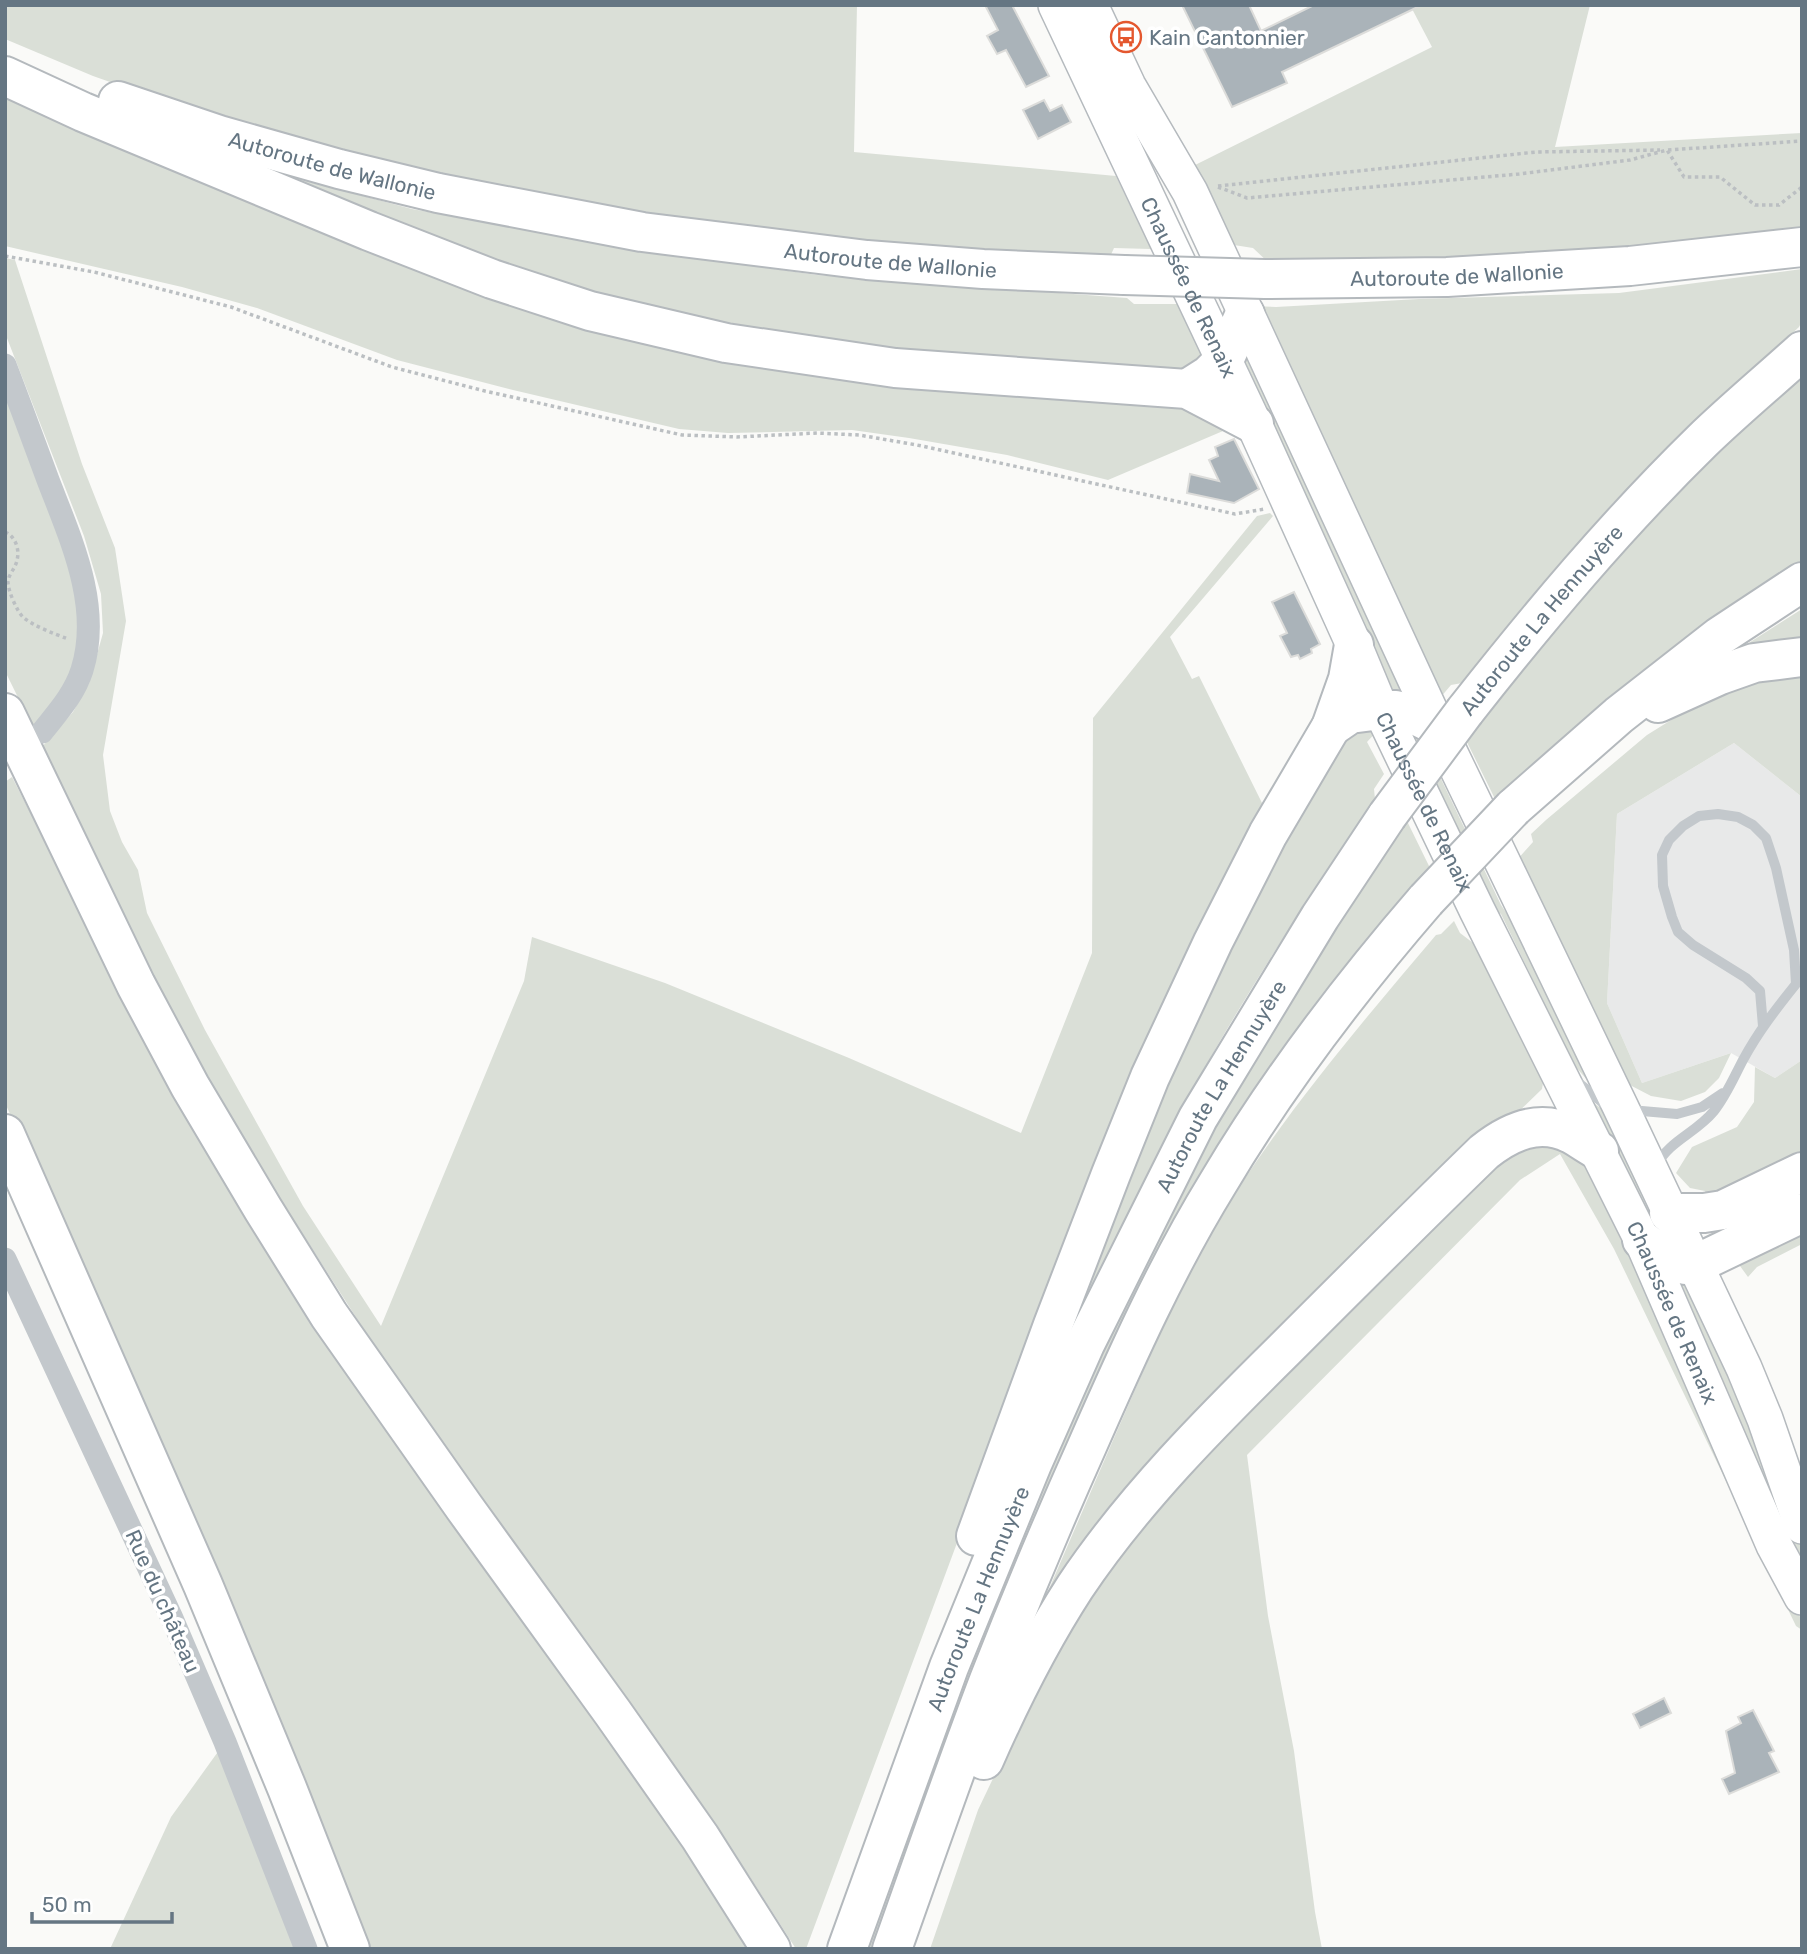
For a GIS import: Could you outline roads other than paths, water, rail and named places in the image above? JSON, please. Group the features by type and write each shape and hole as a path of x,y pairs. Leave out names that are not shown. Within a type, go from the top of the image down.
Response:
{"highway":[{"name":"Autoroute de Wallonie","path":"5,56 88,91 219,135 339,169 438,193 642,232 867,260 983,269 1124,275 1265,279 1447,277 1630,267 1802,247"},
{"path":"5,76 83,112 369,231 492,279 590,311 726,343 882,366 1187,388 1254,424"},
{"path":"1187,388 1209,375 1224,360 1245,314"},
{"name":"Autoroute La Hennuyère","path":"847,1949 949,1667 1032,1464 1085,1344 1198,1118 1291,964 1451,718 1603,545 1702,441 1802,351"},
{"name":"Autoroute La Hennuyère","path":"892,1949 989,1681 1124,1360 1180,1250 1238,1150 1315,1038 1374,960 1426,900 1513,808 1619,715 1720,636 1802,582"},
{"path":"915,1757 918,1698 1053,1325 1111,1174 1150,1077 1213,942 1268,834 1331,727 1348,679 1354,645"},
{"path":"1619,715 1665,701 1720,675 1754,663 1802,657"},
{"path":"1331,727 1350,714 1381,710 1451,718"},
{"path":"5,713 136,985 190,1086 270,1221 330,1315 464,1507 700,1837 771,1949"},
{"path":"898,1949 923,1915 958,1818 985,1757 1054,1623 1076,1586 1100,1554 1177,1461 1253,1381 1484,1152 1503,1137 1523,1129 1549,1128 1568,1133 1599,1151"},
{"path":"5,1134 203,1585 350,1949"},
{"path":"1669,1213 1683,1215 1723,1210 1802,1172"},
{"path":"1642,1240 1667,1259 1687,1266 1694,1265 1802,1213"}],"main road":[{"name":"Chaussée de Renaix","path":"1056,5 1254,424 1381,710 1642,1240 1774,1545 1802,1597"},
{"name":"Chaussée de Renaix","path":"1090,5 1128,86 1190,192 1245,314 1451,718 1621,1108 1744,1368 1802,1525"}],"street":[{"path":"5,365 72,542 86,591 89,633 82,670 69,698 41,732"},
{"name":"Rue du château","path":"5,1259 171,1616 235,1767 306,1949"}],"lane":[{"path":"1651,1174 1661,1157 1676,1142 1713,1112 1763,1026 1796,984 1794,950 1776,868 1766,838 1753,825 1738,817 1718,814 1699,816 1683,826 1669,840 1662,855 1663,886 1672,917 1678,932 1693,945 1746,978 1760,991 1763,1026"},
{"path":"1555,1063 1608,1107 1677,1114 1702,1107 1728,1089"}],"place":[{"name":"Kain Cantonnier","path":"1126,37"}]}
